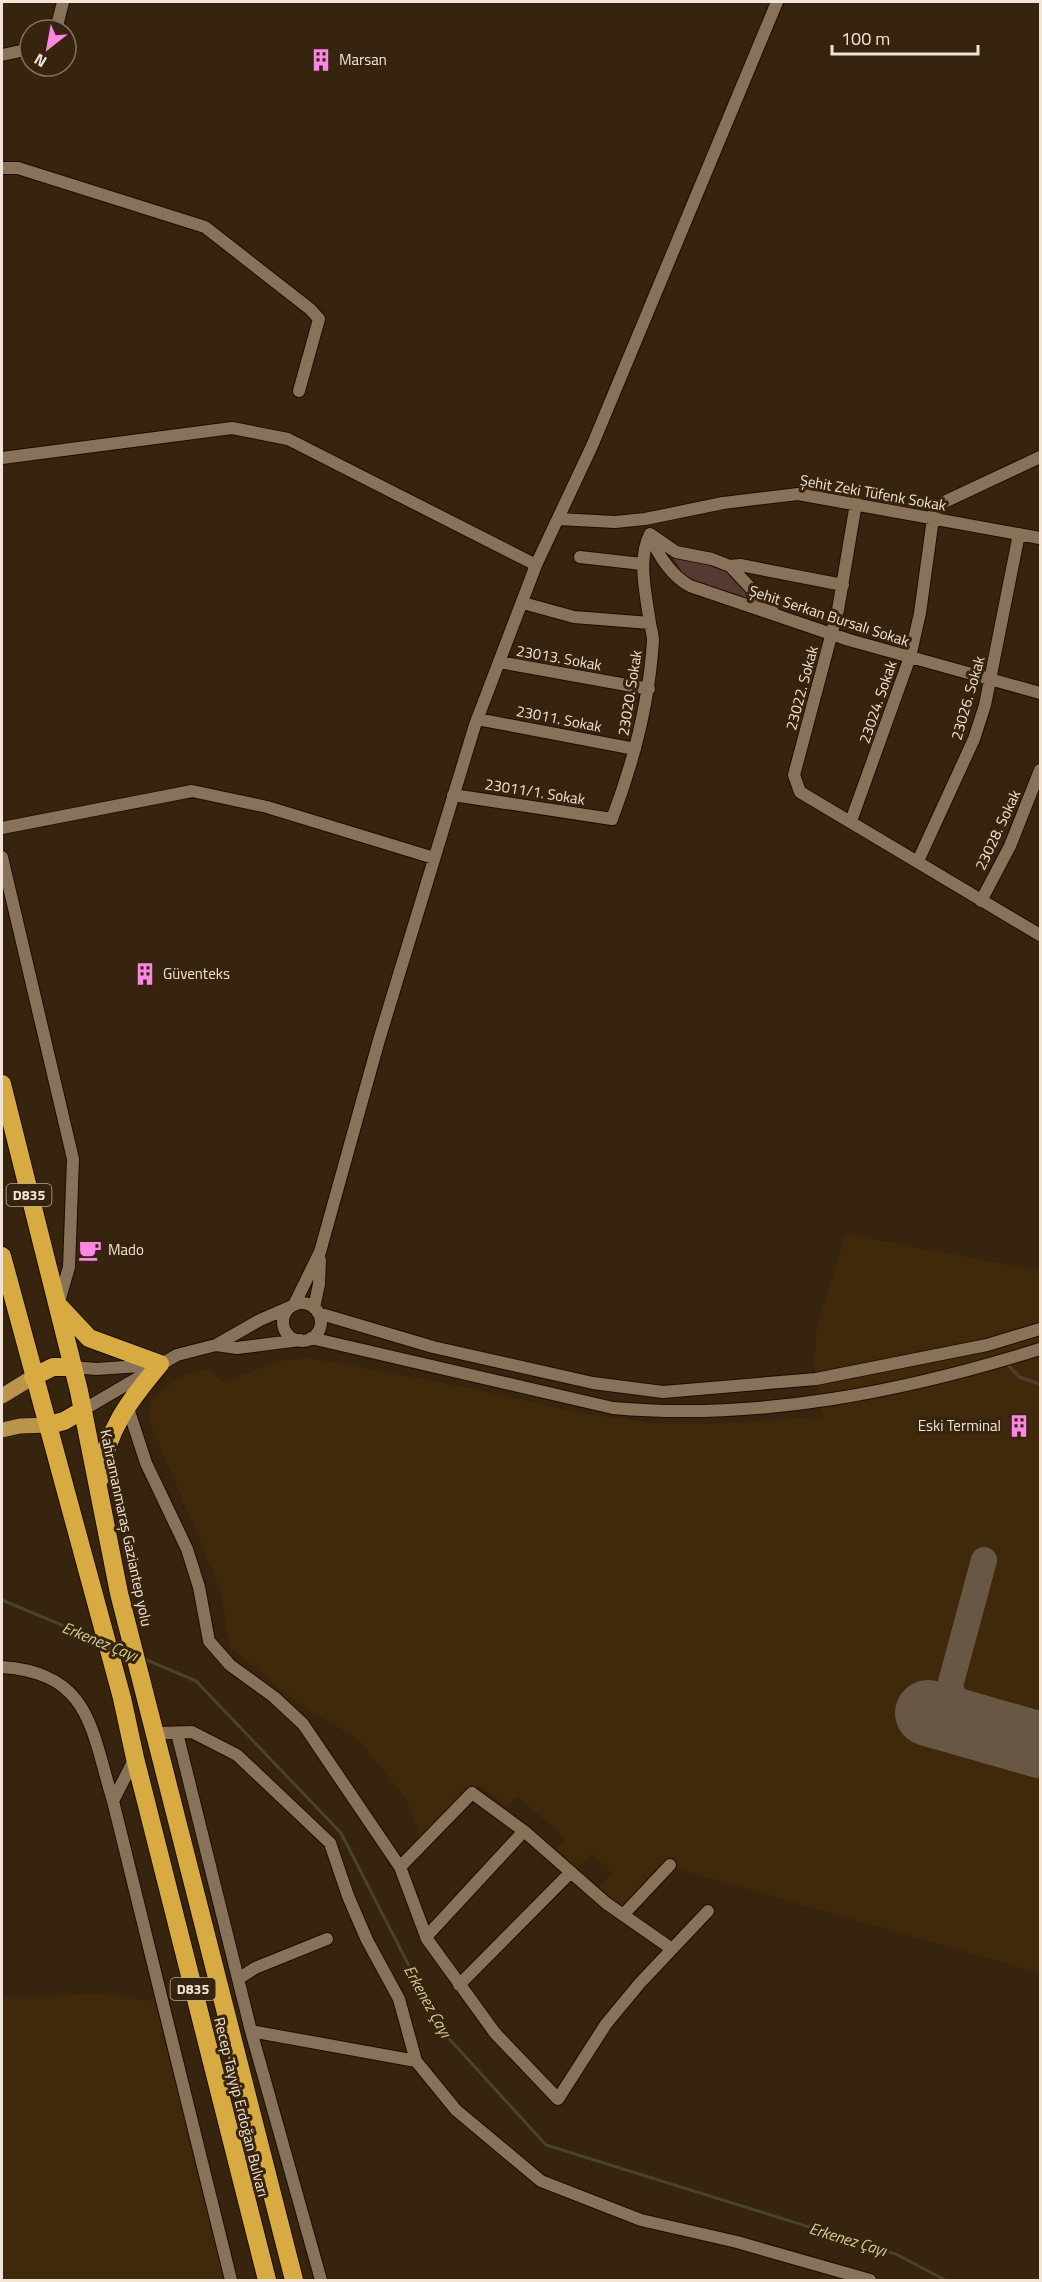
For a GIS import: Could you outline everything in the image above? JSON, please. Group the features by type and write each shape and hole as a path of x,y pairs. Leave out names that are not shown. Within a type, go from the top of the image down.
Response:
{"highway":[{"name":"D835","path":"2,1084 16,1151 73,1367"},
{"name":"D835","path":"2,1256 33,1377 49,1425"},
{"path":"58,1305 89,1338 160,1364 127,1405 111,1430 102,1462 99,1488"},
{"path":"33,1377 53,1368 73,1367"},
{"name":"Kahramanmaraş Gaziantep yolu","path":"73,1367 119,1593 148,1707"},
{"path":"49,1425 64,1421 83,1410"},
{"name":"Recep Tayyip Erdoğan Bulvarı","path":"49,1425 122,1698 135,1758 267,2280"},
{"name":"Recep Tayyip Erdoğan Bulvarı","path":"148,1707 294,2280"}],"main road":[{"path":"2,1396 33,1377"},
{"path":"2,1431 20,1426 49,1425"}],"street":[{"path":"59,18 63,2"},
{"path":"777,2 592,446 536,565 477,719 378,1040 320,1252 284,1317 285,1330 294,1339 306,1339 613,1408 658,1413 820,1402 936,1379 1041,1349"},
{"path":"2,55 18,52"},
{"path":"2,168 18,168 205,227 310,309 319,319 299,391"},
{"path":"2,458 232,428 262,432 288,439 536,565"},
{"path":"931,518 942,503 1041,457"},
{"name":"Şehit Zeki Tüfenk Sokak","path":"558,519 615,522 645,519 723,503 798,494 1041,538"},
{"name":"23022. Sokak","path":"851,821 800,792 794,775 832,634 843,585 856,503"},
{"name":"23024. Sokak","path":"851,821 910,657 920,613 931,518"},
{"name":"Şehit Serkan Bursalı Sokak","path":"645,519 650,534 669,568 680,581 832,634 991,681 1041,693"},
{"path":"650,534 676,552 712,559 730,566 775,614"},
{"name":"23020. Sokak","path":"612,819 635,749 649,689 653,637 642,564 645,544 650,534"},
{"name":"23026. Sokak","path":"918,861 974,740 991,681 1019,534"},
{"path":"580,557 642,564"},
{"path":"730,566 740,565 843,585"},
{"path":"523,603 574,617 650,623"},
{"name":"23013. Sokak","path":"499,662 649,689"},
{"name":"23011. Sokak","path":"477,719 635,749"},
{"name":"23028. Sokak","path":"981,901 1010,846 1041,770"},
{"path":"2,828 192,791 267,807 434,858"},
{"name":"23011/1. Sokak","path":"453,795 612,819"},
{"path":"851,821 1041,935"},
{"path":"2,857 73,1159 69,1267 58,1305"},
{"path":"216,1345 237,1348 306,1339 321,1325 316,1310 320,1284 320,1252"},
{"path":"83,1410 177,1355 216,1345 260,1320 305,1303 316,1310 445,1349 594,1383 663,1392 793,1383 998,1342 1041,1329"},
{"path":"998,1342 1003,1361"},
{"path":"73,1367 96,1369 160,1364"},
{"path":"127,1405 146,1463 187,1549 200,1587 209,1641 230,1665 274,1697 303,1724 400,1867 426,1937 495,2033 558,2099 606,2024 708,1911"},
{"path":"2,1667 45,1674 67,1689 84,1707 113,1801 231,2280"},
{"path":"155,1732 192,1732 237,1755 330,1843 348,1896 367,1940 399,1999 416,2061 456,2110 541,2181 641,2220 737,2242 870,2280"},
{"name":"Recep Tayyip Erdoğan Bulvarı","path":"177,1733 251,2031 321,2280"},
{"path":"113,1801 135,1758"},
{"path":"400,1867 472,1793 524,1831 623,1915 672,1949"},
{"path":"426,1937 524,1831"},
{"path":"623,1915 670,1865"},
{"path":"459,1985 571,1872"},
{"path":"238,1979 255,1968 327,1939"},
{"path":"251,2031 416,2061"}],"shaded area":[{"path":"672,556 719,567 729,572 752,601 686,579"},
{"path":"846,1234 1040,1271 1040,1973 674,1868 674,1857 624,1908 598,1888 612,1872 591,1853 577,1869 555,1850 566,1839 518,1797 506,1807 479,1784 421,1841 407,1800 359,1740 302,1706 230,1647 221,1591 150,1422 151,1402 165,1387 185,1375 209,1369 223,1383 278,1361 310,1358 475,1389 581,1413 652,1423 706,1424 823,1417 814,1365 817,1326"},
{"path":"1008,1363 1021,1376 1040,1382 1040,1386 1019,1379 1006,1365"},
{"path":"101,1994 154,2001 167,2020 231,2280 2,2280 2,1998"}],"waterway":[{"name":"Erkenez Çayı","path":"2,1600 100,1641"},
{"name":"Erkenez Çayı","path":"114,1647 127,1652"},
{"name":"Erkenez Çayı","path":"142,1658 196,1681 341,1833 443,2032 546,2145 896,2254 945,2280"}],"taxiway":[{"path":"962,1722 950,1686 984,1560"}],"runway":[{"path":"928,1713 1040,1745"}],"place":[{"name":"Marsan","path":"321,60"},
{"name":"Güventeks","path":"145,974"},
{"name":"Mado","path":"90,1250"},
{"name":"Eski Terminal","path":"1019,1426"}]}
